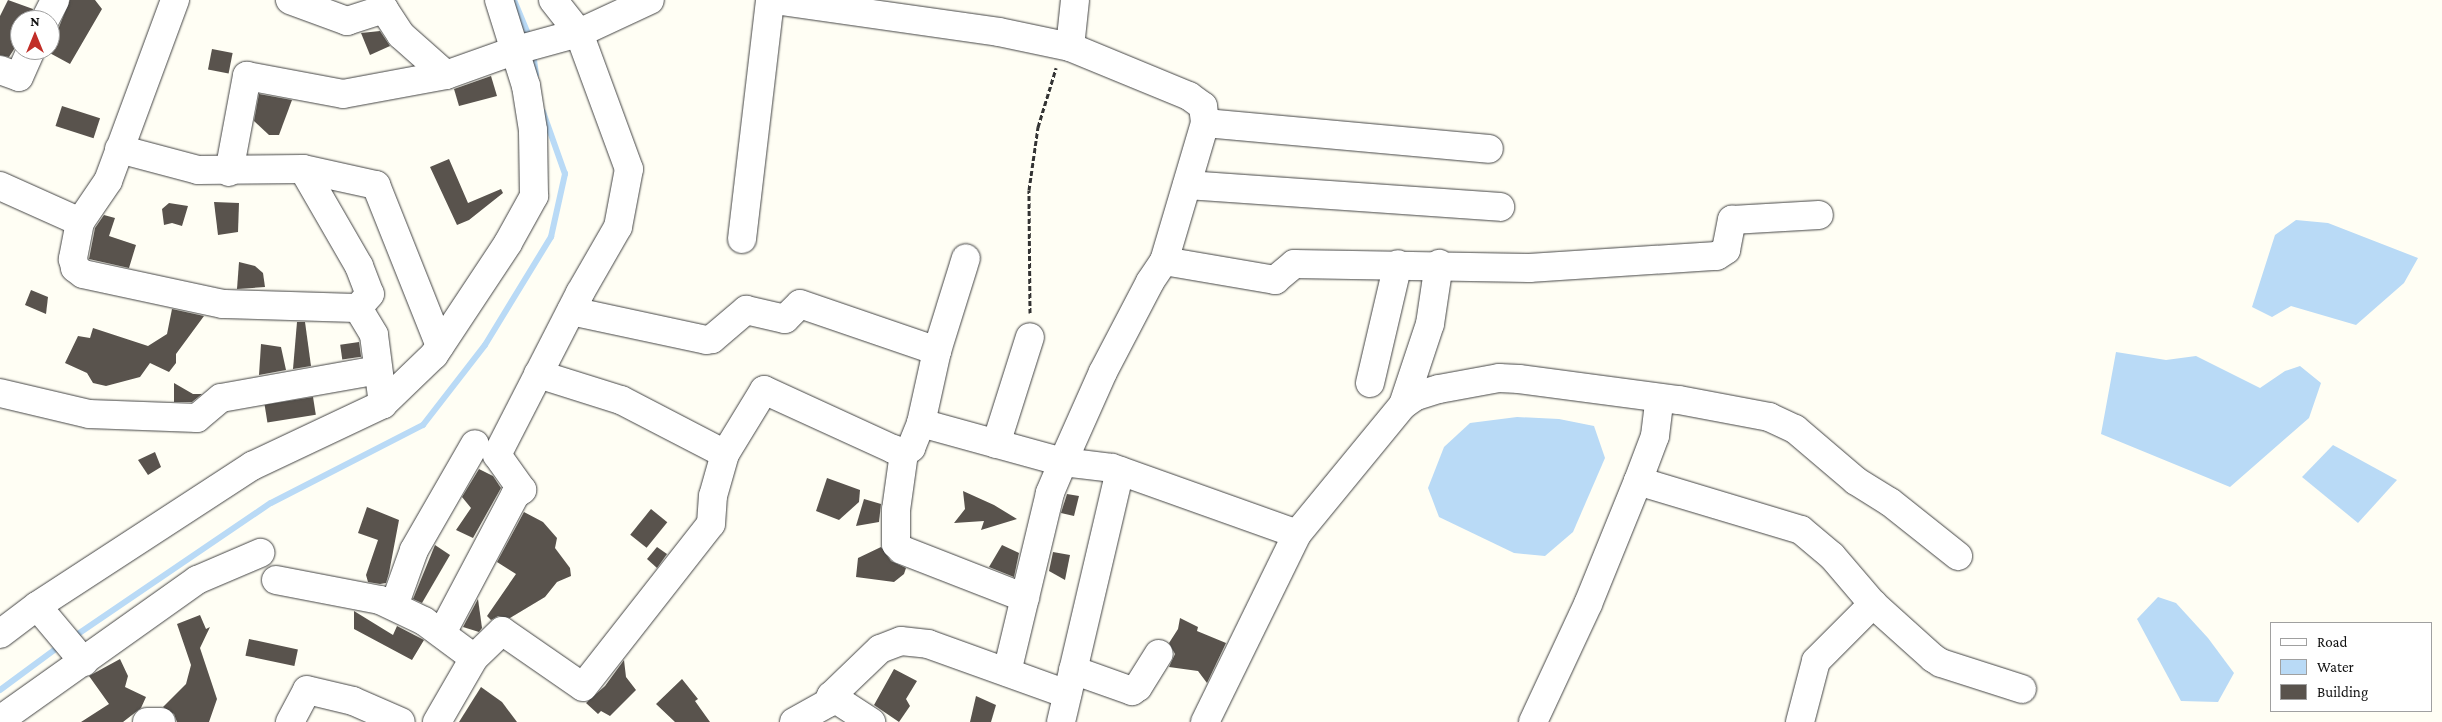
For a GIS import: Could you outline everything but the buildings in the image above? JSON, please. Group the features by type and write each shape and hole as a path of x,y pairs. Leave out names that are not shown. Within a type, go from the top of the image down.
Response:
{"street":[{"path":"175,0 108,181 80,222 73,259 75,268 84,274 223,304 358,308"},
{"path":"290,0 347,21 387,5 401,35 446,75"},
{"path":"0,634 37,606 252,466 383,404 440,346 508,243 534,196 533,130 526,86 513,52 499,0"},
{"path":"442,633 514,495 522,490 498,455 571,311 618,227 629,169 579,33 553,0"},
{"path":"229,172 247,76 343,94 446,75 513,52 579,33 650,0"},
{"path":"742,239 779,0 999,32 1070,47 1189,96 1203,106 1206,123 1164,261 1150,282 1107,364 1050,493 1007,672"},
{"path":"1070,47 1075,0"},
{"path":"0,70 19,77 27,60"},
{"path":"1206,123 1489,149"},
{"path":"119,149 198,170 229,172 303,169 376,185 440,346"},
{"path":"303,169 360,266 370,294 358,308"},
{"path":"1188,185 1500,207"},
{"path":"0,186 80,222"},
{"path":"1164,261 1275,280 1294,264 1439,264 1542,267 1717,256 1726,250 1732,220 1819,215"},
{"path":"904,452 912,448 922,423 937,351 966,258"},
{"path":"1370,383 1398,264"},
{"path":"1403,405 1430,324 1439,264"},
{"path":"571,311 706,340 712,339 746,310 785,319 800,304 937,351"},
{"path":"358,308 374,334 383,404"},
{"path":"996,444 1030,337"},
{"path":"0,393 89,414 197,418 221,398 378,370"},
{"path":"538,374 621,400 725,454"},
{"path":"1205,722 1250,635 1297,534 1403,405 1416,396 1439,389 1499,378 1658,415 1744,410 1769,417 1795,429 1856,481 1890,502 1958,556"},
{"path":"437,722 474,658 502,631 583,687 711,524 713,496 725,454 764,390 904,452"},
{"path":"1533,722 1588,604 1638,481 1658,415"},
{"path":"922,423 1063,462 1120,470 1297,534"},
{"path":"394,606 414,550 475,444"},
{"path":"904,452 896,510 896,544 902,550 1025,598"},
{"path":"1061,722 1120,470"},
{"path":"1638,481 1810,536 1873,604 1941,663 2022,689"},
{"path":"0,720 71,647 197,580 260,554"},
{"path":"276,580 346,591 394,606 442,633 474,658"},
{"path":"1800,722 1816,661 1873,604"},
{"path":"37,606 71,647"},
{"path":"794,722 828,703 831,696 880,649 901,641 919,641 1007,672 1132,691 1138,687 1158,654"},
{"path":"290,722 307,690 353,701 401,722"},
{"path":"831,696 871,722"},
{"path":"147,722 161,722"}],"path":[{"path":"1030,337 1029,190 1035,145 1054,72 1070,47"}],"water":[{"path":"2296,220 2328,223 2418,258 2404,283 2356,325 2291,306 2272,317 2252,307 2275,235"},
{"path":"2116,352 2166,360 2196,356 2260,388 2285,371 2300,366 2321,383 2309,418 2230,487 2101,434"},
{"path":"1517,417 1559,419 1594,426 1605,458 1573,532 1545,556 1514,553 1439,517 1428,488 1444,447 1470,423"},
{"path":"2333,445 2397,480 2358,523 2302,477"},
{"path":"2158,597 2176,603 2208,638 2234,673 2218,702 2181,701 2137,619"}],"waterway":[{"path":"514,0 531,41"},
{"path":"533,53 536,75"},
{"path":"72,638 271,503 423,425 485,345 551,237 565,174 543,112"},
{"path":"0,690 61,645"}]}
